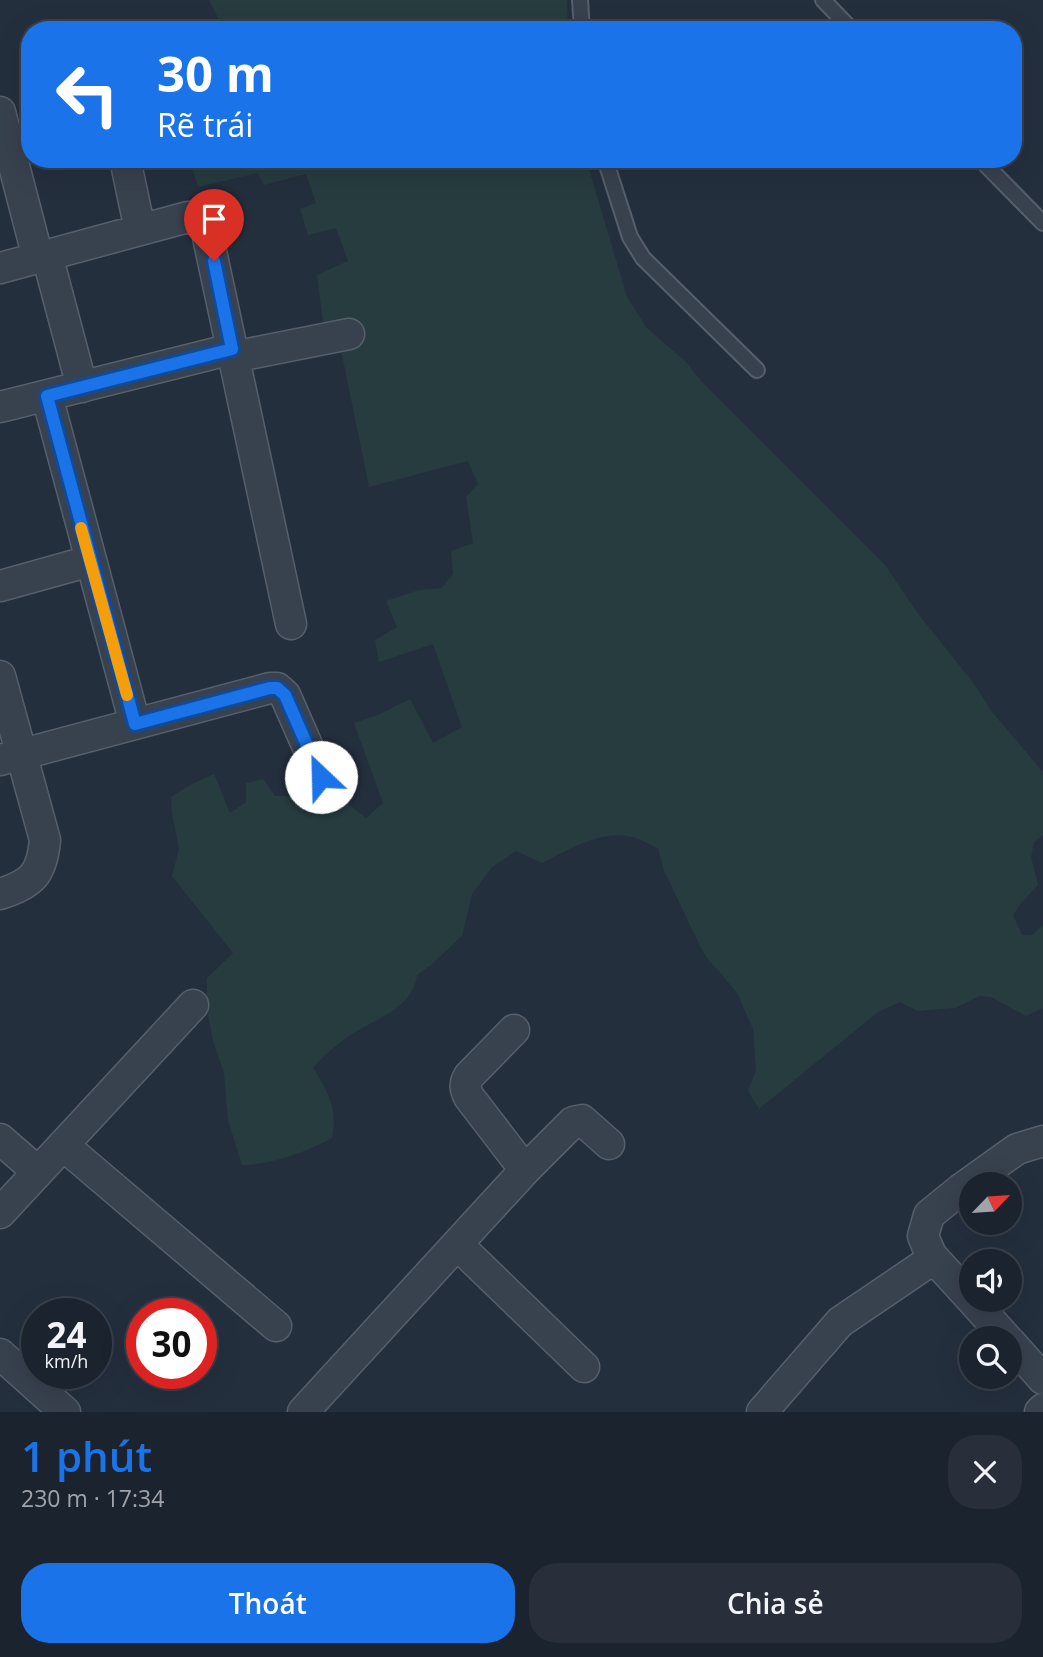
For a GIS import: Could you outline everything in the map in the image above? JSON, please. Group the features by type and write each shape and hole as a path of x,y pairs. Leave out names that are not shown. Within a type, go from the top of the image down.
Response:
{"street":[{"path":"0,112 82,387"},
{"path":"127,168 140,230"},
{"path":"0,268 188,216 198,219 206,228 291,624"},
{"path":"0,408 233,353 349,334"},
{"path":"47,396 135,724"},
{"path":"0,586 90,561"},
{"path":"0,676 11,757 45,840 44,855 30,882 0,894"},
{"path":"11,757 277,688 285,695 321,777"},
{"path":"0,1213 193,1005"},
{"path":"514,1030 469,1076 465,1081 465,1088 525,1170"},
{"path":"303,1412 525,1170 573,1122 579,1119 609,1144"},
{"path":"0,1139 38,1172"},
{"path":"959,1286 931,1255 923,1236 929,1214 1017,1149 1043,1141"},
{"path":"63,1145 276,1326"},
{"path":"457,1244 583,1367"},
{"path":"762,1412 840,1322 924,1265 931,1255"},
{"path":"983,1312 995,1326"},
{"path":"0,1354 65,1412"},
{"path":"1022,1356 1043,1379"}],"lane":[{"path":"580,0 581,21"},
{"path":"823,0 843,21"},
{"path":"607,168 630,237 643,258 757,370"},
{"path":"989,168 1043,223"}],"green space":[{"path":"209,0 567,0 568,21 220,21"},
{"path":"192,168 589,168 627,297 646,327 686,362 703,383 885,565 916,611 975,685 992,712 1043,772 1043,835 1034,842 1031,857 1038,885 1013,915 1022,935 1032,935 1043,925 1043,1008 1026,1016 991,997 980,996 955,1008 918,1011 900,1002 878,1012 759,1109 748,1091 756,1070 753,1029 737,993 704,954 664,871 658,848 621,835 597,838 542,863 516,851 492,867 472,894 462,936 417,975 408,997 389,1013 342,1041 313,1067 333,1109 332,1138 288,1157 242,1165 228,1120 224,1073 213,1041 207,1009 207,978 233,953 172,876 179,849 171,797 214,774 230,813 246,802 246,783 263,779 275,796 293,796 328,788 366,818 383,803 354,723 378,715 410,699 433,743 462,727 433,644 379,662 375,640 397,627 386,601 419,590 442,588 453,574 451,551 473,543 466,497 478,484 468,461 369,487 341,350 323,321 317,275 348,261 336,228 308,235 300,209 316,203 306,174 264,185 258,173 198,187"}],"slow traffic":[{"path":"81,528 127,695"}],"route":[{"path":"214,261 232,349 47,396 135,724 277,688 285,695 321,777"}]}
